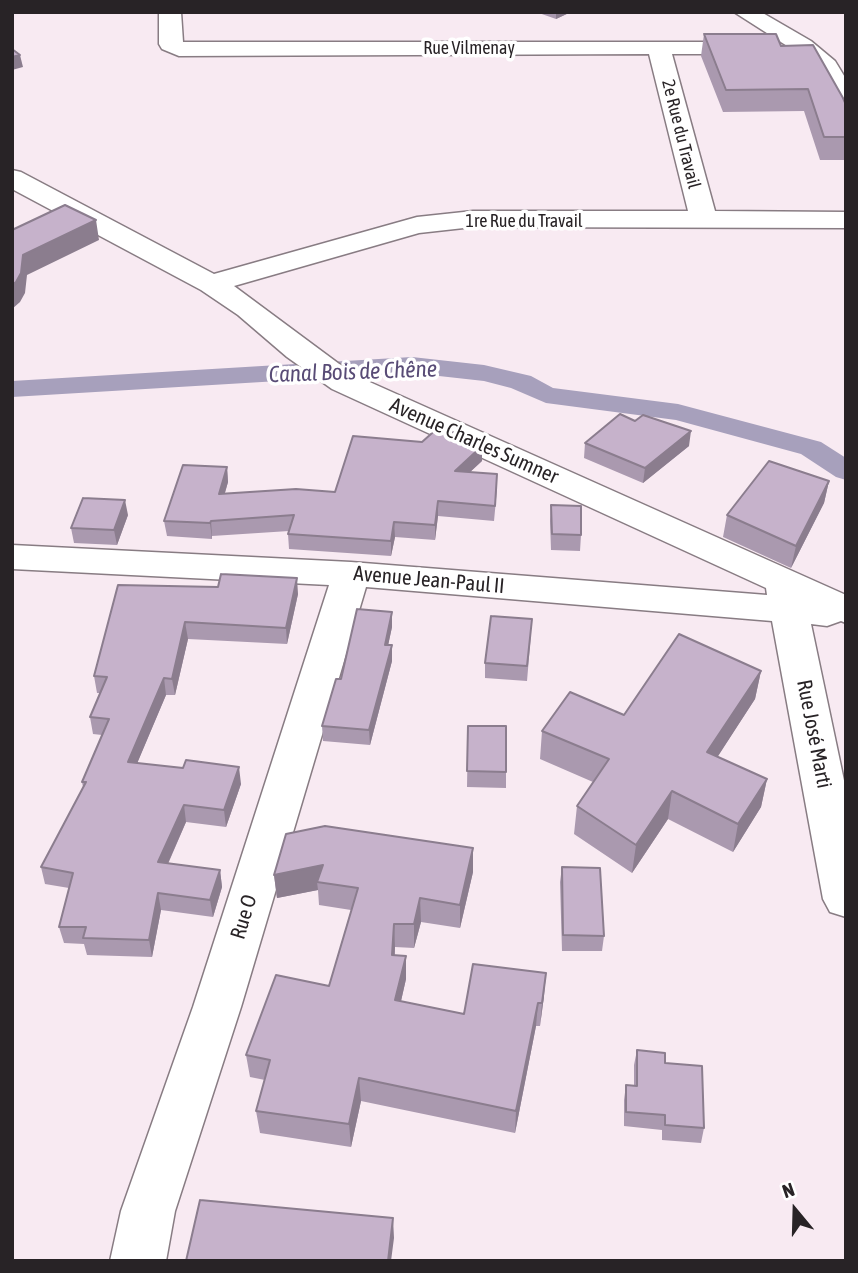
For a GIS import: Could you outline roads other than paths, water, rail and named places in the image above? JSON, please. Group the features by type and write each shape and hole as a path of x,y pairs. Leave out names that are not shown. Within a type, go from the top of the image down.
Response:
{"street":[{"name":"Rue Vilmenay","path":"170,12 170,44 179,49 803,46"},
{"path":"745,12 803,46 827,66 846,102"},
{"name":"2e Rue du Travail","path":"659,48 704,221"},
{"name":"Avenue Charles Sumner","path":"12,178 211,284 249,309 298,350 343,382 787,595 846,610"},
{"name":"1re Rue du Travail","path":"211,284 417,225 473,219 846,220"},
{"name":"Avenue Jean-Paul II","path":"12,556 787,595 846,615"},
{"name":"Rue O","path":"138,1261 148,1211 217,1007 351,574"},
{"name":"Rue José Marti","path":"787,595 846,899"}],"waterway":[{"name":"Canal Bois de Chêne","path":"12,389 412,365 484,373 521,382 546,395 678,412 811,448 846,471"}]}
